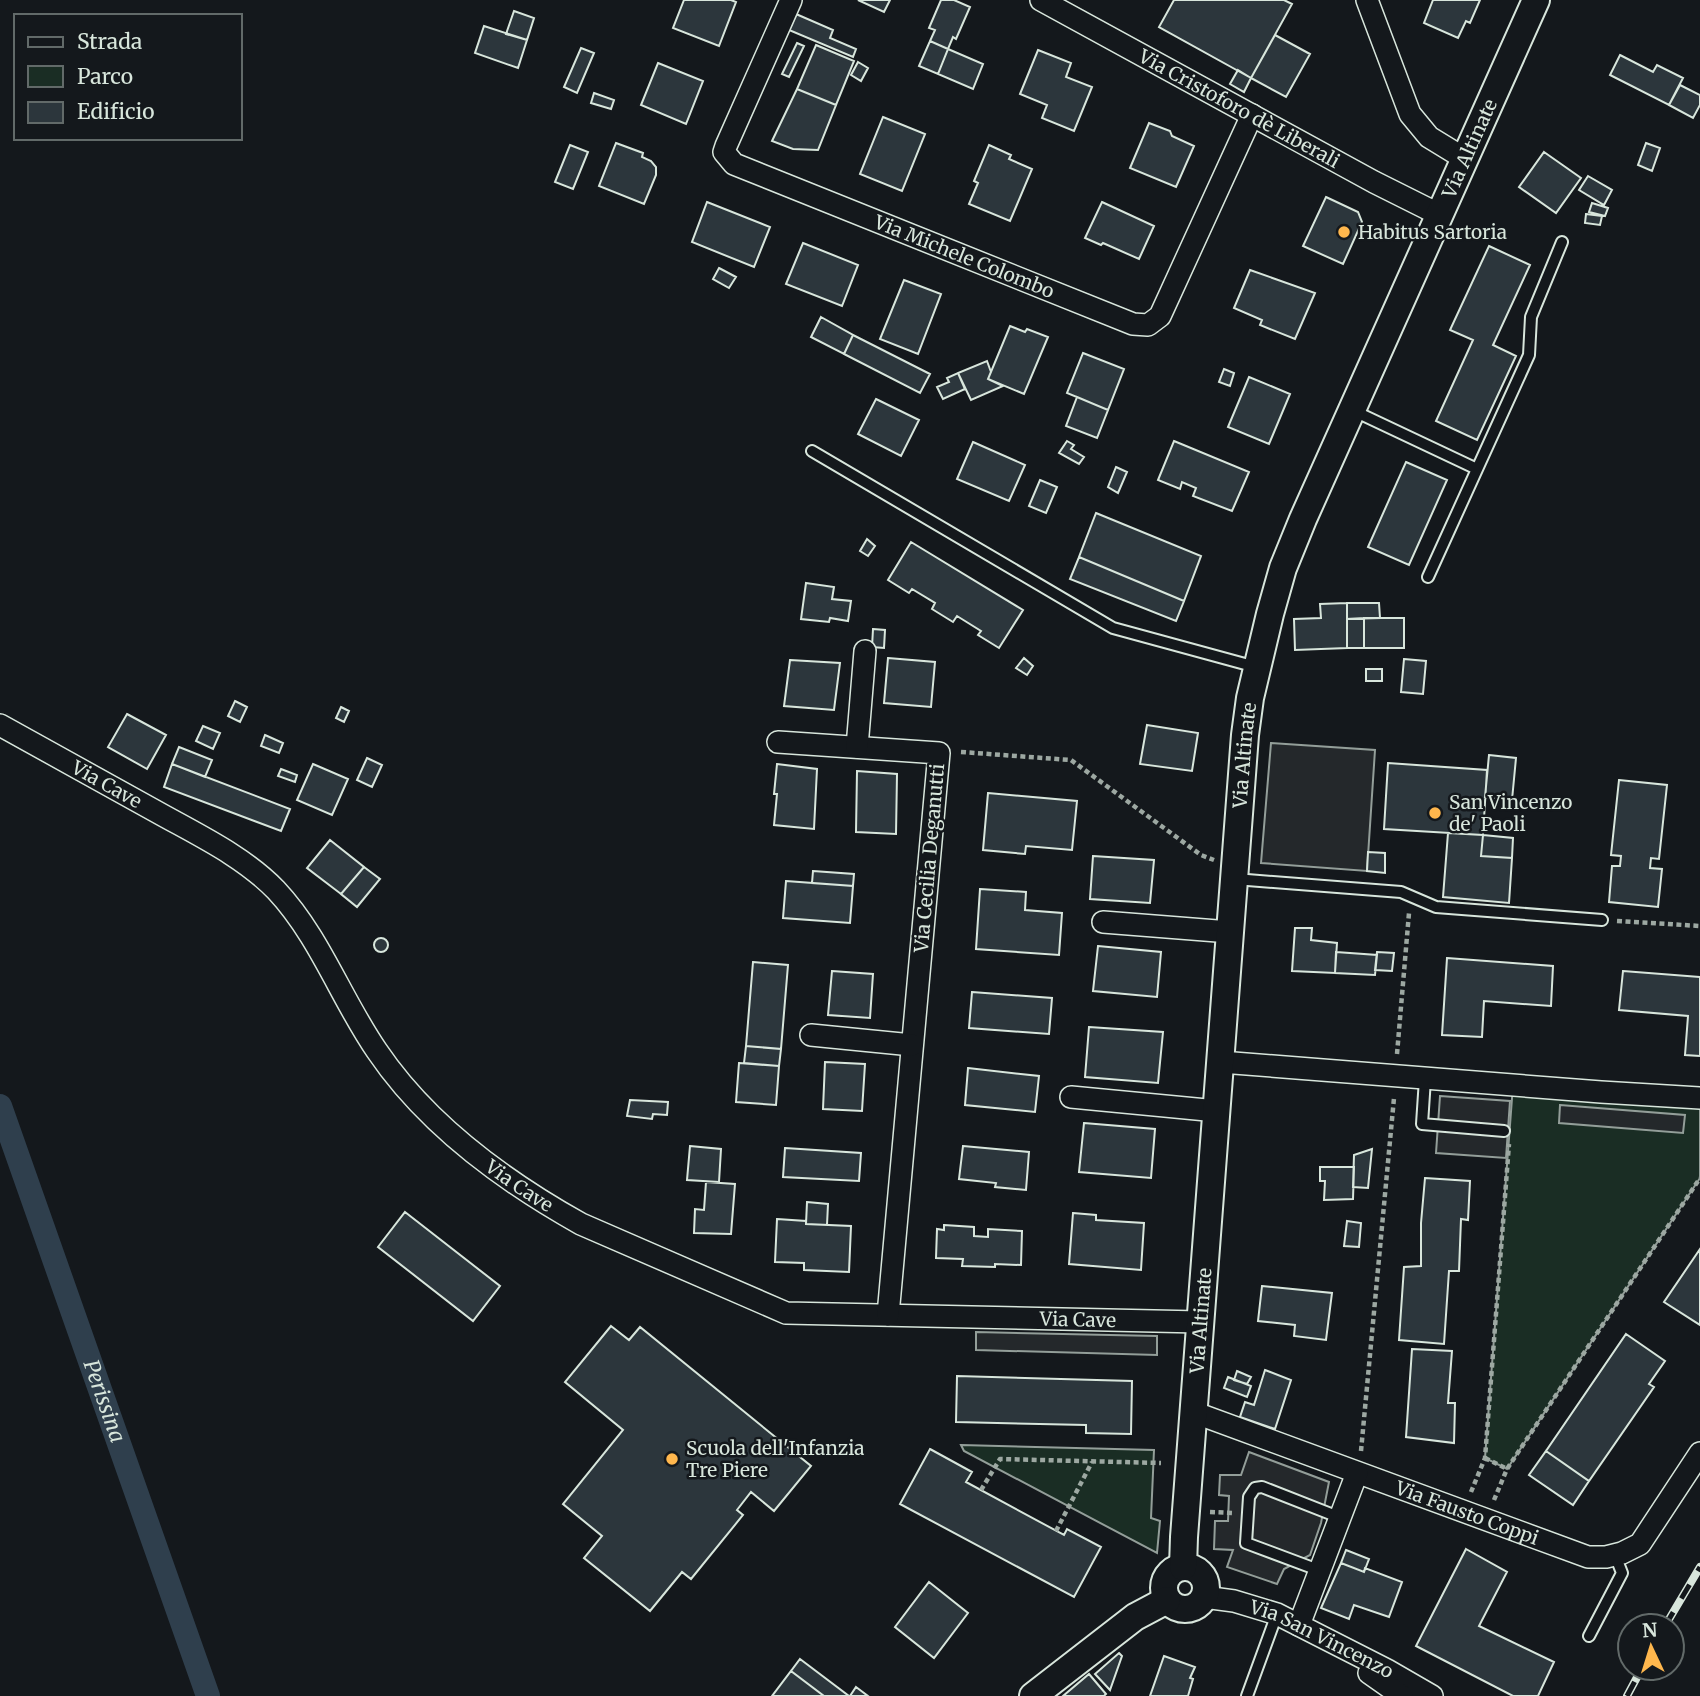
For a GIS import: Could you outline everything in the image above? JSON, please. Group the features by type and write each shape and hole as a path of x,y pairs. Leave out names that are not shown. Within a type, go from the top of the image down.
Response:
{"street":[{"name":"Via Michele Colombo","path":"791,0 726,146 724,152 728,159 734,164 1133,324 1148,325 1160,316 1252,115"},
{"name":"Via Cristoforo dè Liberali","path":"1041,0 1374,182 1440,215"},
{"path":"1367,0 1410,114 1429,137 1465,159"},
{"name":"Via Altinate","path":"1183,1567 1245,736 1256,667 1283,568 1536,0"},
{"path":"857,747 864,651"},
{"name":"Via Cave","path":"0,725 235,856 261,876 293,911 310,935 361,1026 393,1073 444,1126 480,1158 514,1183 581,1224 786,1312 1200,1322"},
{"name":"Via Cecilia Deganutti","path":"778,742 939,753 888,1315"},
{"path":"1104,922 1230,932"},
{"path":"811,1035 912,1045"},
{"path":"1221,1062 1700,1098"},
{"path":"1071,1097 1217,1111"},
{"name":"Via Fausto Coppi","path":"1194,1412 1588,1557 1615,1555"},
{"path":"1615,1555 1640,1545 1700,1453"},
{"path":"1299,1625 1357,1473"},
{"path":"1183,1567 1198,1571 1203,1577 1206,1591 1204,1597 1190,1609 1177,1608 1164,1594 1166,1579 1170,1573 1183,1567"},
{"name":"Via San Vincenzo","path":"1204,1597 1234,1601 1277,1614 1432,1696"},
{"path":"1033,1696 1135,1617 1167,1600"},
{"path":"1325,1640 1402,1696"}],"lane":[{"path":"1429,577 1529,355 1531,317 1562,242"},
{"path":"1352,410 1478,469"},
{"path":"812,451 1113,628 1256,667"},
{"path":"1234,879 1401,892 1436,906 1602,920"},
{"path":"1425,1079 1422,1124 1507,1135"},
{"path":"1321,1571 1246,1543 1249,1497 1255,1488 1262,1487 1341,1518"},
{"path":"1590,1636 1622,1573 1615,1555"},
{"path":"1247,1696 1277,1614"}],"path":[{"path":"939,753 976,752 1071,760 1201,855 1214,860"},
{"path":"1396,1067 1410,895"},
{"path":"1602,920 1700,926"},
{"path":"1357,1473 1361,1455 1394,1090"},
{"path":"1462,1512 1485,1458 1507,1135"},
{"path":"1485,1520 1507,1469 1700,1178"},
{"path":"1485,1458 1507,1469"},
{"path":"981,1490 1000,1459 1161,1463"},
{"path":"1056,1531 1092,1462"}],"green space":[{"path":"1513,1085 1700,1097 1700,1178 1507,1469 1485,1458"},
{"path":"961,1445 1154,1450 1151,1518 1160,1521 1157,1553 964,1451"}],"shaded area":[{"path":"1271,743 1375,750 1367,871 1261,863"},
{"path":"1440,1096 1510,1101 1506,1158 1436,1153"},
{"path":"1560,1105 1685,1115 1683,1133 1559,1123"},
{"path":"976,1332 1157,1336 1157,1355 976,1350"},
{"path":"1249,1452 1329,1482 1321,1523 1310,1555 1284,1569 1277,1584 1227,1567 1233,1550 1214,1549 1215,1521 1228,1521 1229,1496 1219,1495 1220,1475 1241,1475"}],"building":[{"path":"684,0 736,2 719,46 673,28"},
{"path":"858,0 890,0 884,12"},
{"path":"941,0 954,0 970,7 956,39 953,37 948,49 930,41 935,30 929,28"},
{"path":"1174,0 1284,0 1292,4 1251,78 1159,27"},
{"path":"1433,0 1480,0 1470,23 1466,21 1458,38 1424,23"},
{"path":"514,11 534,18 527,40 506,34"},
{"path":"796,14 833,30 830,38 856,49 853,57 789,30"},
{"path":"484,26 527,40 518,68 475,53"},
{"path":"1275,35 1310,54 1286,97 1251,78"},
{"path":"930,41 948,49 938,74 919,66"},
{"path":"797,43 804,46 789,77 782,74"},
{"path":"816,45 854,61 836,105 797,89"},
{"path":"581,48 594,53 577,93 564,87"},
{"path":"948,49 983,64 973,89 938,74"},
{"path":"1038,50 1071,63 1066,77 1092,87 1074,131 1042,118 1047,105 1020,94"},
{"path":"1620,55 1653,72 1657,65 1683,78 1669,105 1610,75"},
{"path":"858,62 868,68 861,81 851,75"},
{"path":"658,63 703,81 686,124 641,105"},
{"path":"1238,70 1251,78 1244,92 1230,84"},
{"path":"1680,85 1700,95 1700,105 1693,118 1669,105"},
{"path":"797,89 836,105 818,150 793,149 772,141"},
{"path":"594,93 614,100 611,109 591,103"},
{"path":"883,117 925,134 902,191 860,174"},
{"path":"1149,123 1170,131 1172,136 1194,146 1176,187 1130,168"},
{"path":"616,143 643,153 642,157 656,167 656,175 644,204 599,186"},
{"path":"1646,143 1660,148 1652,171 1638,165"},
{"path":"570,145 588,152 573,189 555,182"},
{"path":"989,145 1011,155 1009,159 1032,169 1010,221 969,204 978,183 974,181"},
{"path":"1544,152 1581,178 1556,213 1519,187"},
{"path":"1588,176 1612,190 1604,205 1579,190"},
{"path":"1326,197 1358,212 1362,222 1343,264 1303,246"},
{"path":"707,202 770,227 754,267 692,242"},
{"path":"1102,202 1154,226 1139,259 1085,238"},
{"path":"1592,203 1608,208 1605,216 1589,212"},
{"path":"1586,214 1602,216 1600,225 1585,223"},
{"path":"803,243 858,265 842,306 786,284"},
{"path":"1489,246 1530,265 1493,345 1516,356 1477,440 1436,421 1473,340 1450,330"},
{"path":"719,268 736,277 729,288 713,279"},
{"path":"1250,270 1315,293 1295,339 1260,325 1262,320 1234,308"},
{"path":"904,280 941,294 918,354 880,339"},
{"path":"821,317 853,335 844,354 811,337"},
{"path":"1010,326 1048,337 1024,394 988,379"},
{"path":"853,335 930,374 920,393 844,354"},
{"path":"1083,353 1124,369 1108,410 1067,393"},
{"path":"987,361 991,372 988,379 1003,386 971,400 958,373"},
{"path":"1224,369 1234,373 1230,386 1219,382"},
{"path":"958,373 965,389 943,399 937,387 949,382 947,378"},
{"path":"1249,377 1290,394 1269,444 1228,427"},
{"path":"1077,397 1108,410 1097,438 1066,426"},
{"path":"876,399 919,420 901,456 858,434"},
{"path":"1067,441 1074,445 1071,449 1084,457 1079,464 1059,453"},
{"path":"1174,441 1249,472 1232,511 1193,496 1196,488 1182,482 1180,489 1158,480"},
{"path":"973,442 1025,465 1009,501 957,479"},
{"path":"1406,462 1447,480 1409,565 1368,547"},
{"path":"1116,467 1127,472 1118,493 1108,487"},
{"path":"1040,480 1057,487 1046,513 1029,506"},
{"path":"1096,513 1201,556 1184,601 1079,557"},
{"path":"867,539 875,546 868,556 860,551"},
{"path":"911,542 1023,610 999,648 978,635 981,631 957,616 953,622 932,609 935,603 912,589 909,593 888,580"},
{"path":"1079,557 1184,601 1176,621 1070,579"},
{"path":"806,583 834,587 832,599 851,601 848,621 830,618 829,622 801,619"},
{"path":"1347,603 1379,603 1380,618 1347,619"},
{"path":"1347,603 1347,648 1295,650 1294,619 1321,618 1320,604"},
{"path":"1364,618 1364,648 1347,648 1347,619"},
{"path":"1364,618 1404,618 1404,648 1364,648"},
{"path":"873,629 885,630 884,648 872,647"},
{"path":"888,658 935,662 931,707 884,703"},
{"path":"1024,658 1033,666 1027,675 1016,668"},
{"path":"1404,659 1426,661 1423,694 1401,692"},
{"path":"790,660 840,663 834,710 784,706"},
{"path":"1366,669 1382,669 1382,681 1366,681"},
{"path":"235,701 247,707 240,722 228,716"},
{"path":"341,707 349,711 344,722 336,718"},
{"path":"127,714 166,735 147,769 108,747"},
{"path":"1147,725 1198,733 1192,771 1140,764"},
{"path":"203,726 220,733 213,749 196,741"},
{"path":"265,735 283,743 279,753 261,746"},
{"path":"179,747 212,760 205,777 172,764"},
{"path":"1489,755 1516,758 1512,800 1485,797"},
{"path":"367,758 382,765 372,787 357,780"},
{"name":"San Vincenzo de' Paoli","path":"1388,763 1487,770 1483,835 1384,829"},
{"path":"172,764 290,809 281,831 164,787"},
{"path":"313,764 348,779 332,815 297,800"},
{"path":"777,764 817,769 814,829 774,825"},
{"path":"281,769 297,775 295,782 278,776"},
{"path":"857,771 897,774 896,834 856,832"},
{"path":"1619,780 1667,785 1659,859 1651,858 1650,868 1662,869 1658,907 1609,902 1612,866 1620,866 1621,856 1611,855"},
{"path":"988,793 1077,801 1072,850 1026,846 1025,854 983,850"},
{"path":"1448,833 1483,835 1481,856 1512,858 1509,903 1443,897"},
{"path":"1483,835 1513,838 1512,858 1481,856"},
{"path":"330,840 364,867 341,894 307,868"},
{"path":"1368,852 1385,853 1385,873 1367,871"},
{"path":"1093,856 1154,860 1150,903 1090,899"},
{"path":"364,867 380,879 357,907 341,894"},
{"path":"813,871 854,874 853,886 812,883"},
{"path":"786,881 853,886 850,923 783,918"},
{"path":"980,889 1026,892 1025,910 1062,913 1059,955 976,949"},
{"path":"1295,928 1312,928 1311,940 1337,943 1335,973 1292,971"},
{"path":"378,938 384,938 388,945 384,952 378,952 374,948 374,942"},
{"path":"1098,946 1161,952 1157,997 1093,991"},
{"path":"1336,952 1377,955 1375,975 1335,973"},
{"path":"1377,952 1394,953 1392,971 1375,970"},
{"path":"1447,958 1553,966 1551,1006 1484,1001 1482,1037 1442,1035"},
{"path":"753,962 788,965 781,1049 746,1046"},
{"path":"832,971 873,974 870,1018 828,1015"},
{"path":"1623,971 1700,977 1700,1056 1685,1055 1688,1016 1619,1010"},
{"path":"972,992 1052,998 1049,1034 969,1028"},
{"path":"1089,1027 1163,1032 1158,1083 1085,1077"},
{"path":"746,1046 781,1049 779,1066 744,1063"},
{"path":"825,1062 865,1064 862,1111 823,1109"},
{"path":"739,1063 779,1066 776,1105 736,1102"},
{"path":"968,1068 1039,1076 1035,1112 965,1105"},
{"path":"630,1100 668,1102 667,1115 653,1114 652,1119 627,1116"},
{"path":"1084,1123 1155,1129 1151,1178 1079,1172"},
{"path":"690,1146 721,1149 719,1182 687,1180"},
{"path":"963,1146 1029,1152 1026,1190 959,1179"},
{"path":"785,1148 861,1153 859,1181 783,1177"},
{"path":"1372,1149 1368,1188 1353,1187 1354,1155"},
{"path":"1320,1167 1354,1167 1353,1199 1324,1200 1325,1181 1320,1181"},
{"path":"1425,1178 1470,1181 1468,1220 1461,1219 1459,1271 1449,1271 1444,1344 1399,1340 1404,1267 1421,1266"},
{"path":"706,1182 735,1184 731,1234 694,1233 695,1209 704,1210"},
{"path":"807,1202 828,1204 827,1225 806,1224"},
{"path":"405,1212 500,1286 473,1321 378,1247"},
{"path":"1073,1213 1096,1215 1096,1220 1144,1223 1141,1270 1069,1264"},
{"path":"777,1219 806,1221 806,1224 851,1226 849,1272 804,1270 804,1263 775,1262"},
{"path":"1347,1221 1361,1223 1359,1247 1344,1246"},
{"path":"944,1225 974,1227 974,1236 988,1237 988,1229 1022,1231 1021,1265 962,1266 963,1259 936,1258 937,1229 944,1230"},
{"path":"1700,1249 1700,1325 1664,1302"},
{"path":"1262,1286 1332,1293 1326,1340 1294,1336 1295,1325 1258,1321"},
{"path":"611,1326 629,1340 640,1327 811,1466 774,1511 751,1492 737,1510 743,1515 691,1579 682,1572 650,1611 584,1558 602,1536 563,1504 623,1430 565,1382"},
{"path":"1626,1334 1665,1361 1649,1384 1654,1387 1589,1481 1546,1451"},
{"path":"1412,1349 1452,1351 1448,1403 1455,1403 1454,1443 1406,1437"},
{"path":"1265,1370 1291,1380 1275,1429 1240,1417 1245,1402 1254,1405"},
{"path":"1237,1371 1251,1377 1247,1384 1234,1380"},
{"path":"957,1376 1132,1381 1131,1434 1086,1433 1086,1425 956,1422"},
{"path":"1228,1377 1251,1386 1247,1397 1224,1388"},
{"path":"930,1449 972,1472 966,1482 1064,1535 1067,1529 1101,1547 1074,1597 900,1504"},
{"path":"1546,1451 1589,1481 1573,1505 1529,1475"},
{"path":"1466,1549 1507,1572 1479,1626 1554,1662 1538,1696 1513,1696 1416,1646"},
{"path":"1346,1550 1369,1559 1364,1572 1341,1563"},
{"path":"1341,1563 1364,1572 1365,1568 1402,1582 1389,1617 1354,1605 1349,1619 1321,1608"},
{"path":"929,1582 968,1613 934,1658 895,1627"},
{"path":"1119,1653 1122,1656 1110,1690 1095,1674"},
{"path":"1164,1656 1195,1667 1190,1678 1193,1679 1188,1696 1150,1696"},
{"path":"800,1659 849,1696 824,1696 791,1671"},
{"path":"791,1671 824,1696 772,1696"},
{"path":"1089,1674 1106,1694 1104,1696 1063,1696"},
{"path":"856,1687 868,1696 850,1696"}],"waterway":[{"name":"Perissina","path":"0,1106 208,1696"}],"railway":[{"path":"1673,1612 1700,1567"},
{"path":"1627,1696 1634,1682"}],"place":[{"name":"Habitus Sartoria","path":"1344,232"},
{"name":"San Vincenzo de' Paoli","path":"1435,813"},
{"name":"Scuola dell'Infanzia Tre Piere","path":"672,1459"}]}
